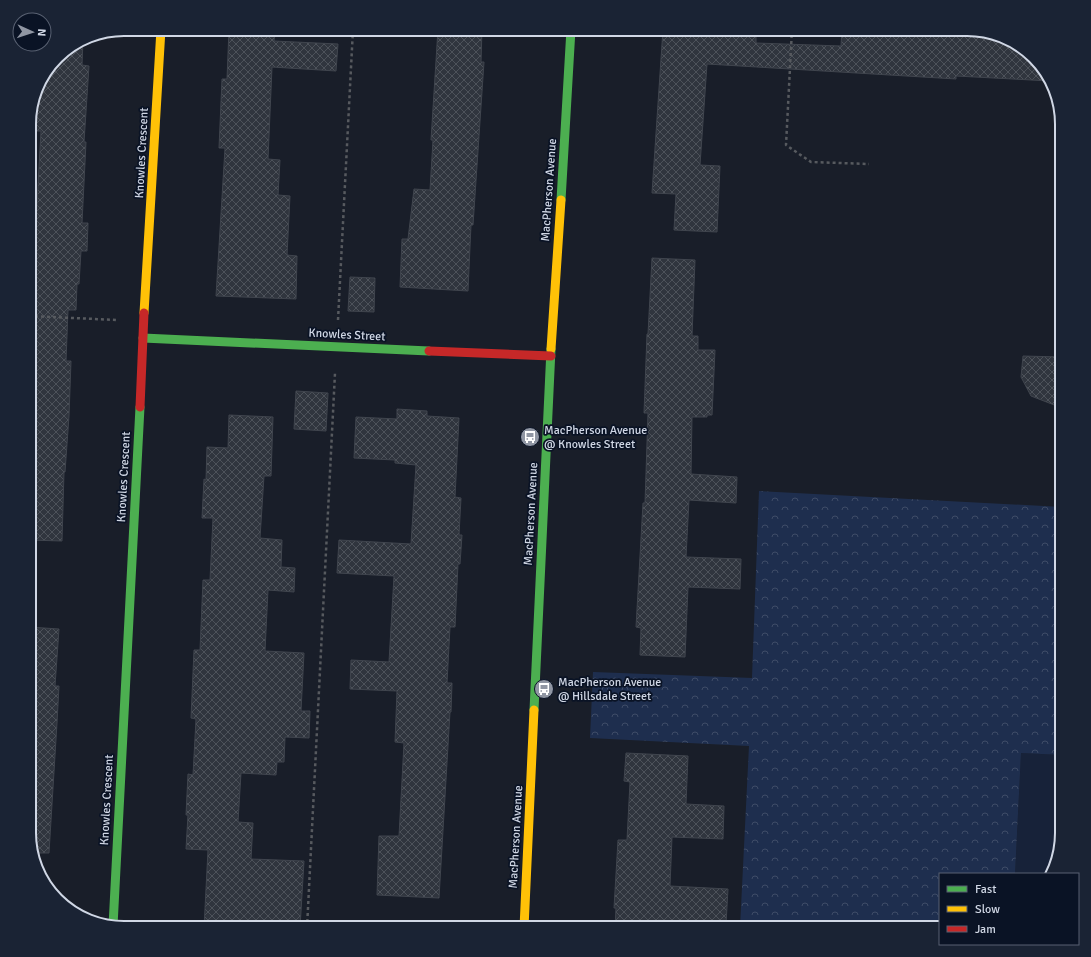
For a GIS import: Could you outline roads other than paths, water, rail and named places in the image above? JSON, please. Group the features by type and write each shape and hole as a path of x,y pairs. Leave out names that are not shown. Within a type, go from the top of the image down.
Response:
{"street":[{"name":"Knowles Crescent","path":"113,920 143,338 161,36"},
{"name":"MacPherson Avenue","path":"524,921 551,356 571,36"},
{"name":"Knowles Street","path":"143,338 551,356"}],"place":[{"name":"MacPherson Avenue @ Knowles Street","path":"530,437"},
{"name":"MacPherson Avenue @ Hillsdale Street","path":"544,689"}]}
